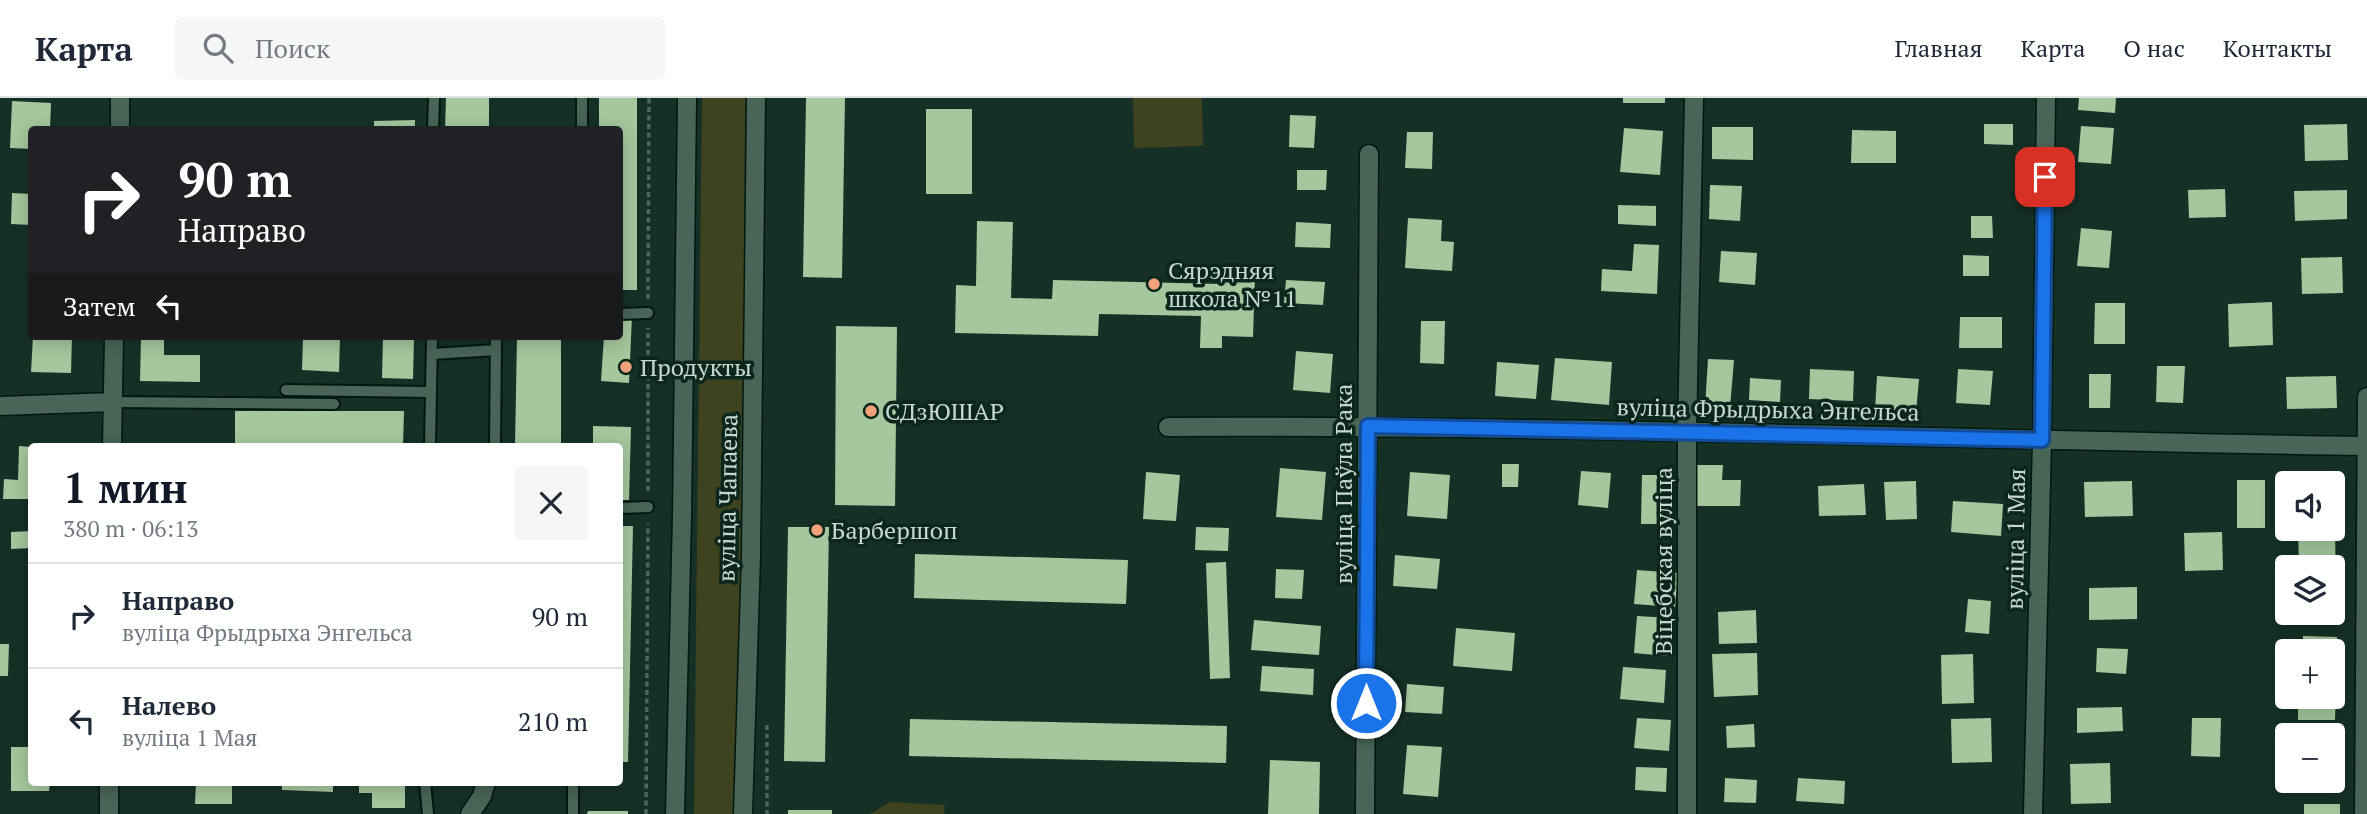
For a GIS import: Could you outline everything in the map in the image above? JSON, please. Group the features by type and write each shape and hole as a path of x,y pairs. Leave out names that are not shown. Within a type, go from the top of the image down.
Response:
{"street":[{"path":"120,98 120,126"},
{"name":"вуліца Чапаева","path":"675,814 687,98"},
{"name":"вуліца Чапаева","path":"743,814 751,556 756,98"},
{"name":"Віцебская вуліца","path":"1687,814 1687,431 1694,98"},
{"name":"вуліца 1 Мая","path":"2033,814 2042,440 2046,98"},
{"name":"вуліца Паўла Рака","path":"1366,814 1369,154"},
{"path":"112,443 114,340"},
{"path":"2364,814 2367,397"},
{"path":"0,405 113,402"},
{"name":"вуліца Фрыдрыха Энгельса","path":"1168,427 1368,426 1687,431 2366,446"},
{"path":"109,786 109,814"},
{"path":"470,814 482,796 485,786"}],"lane":[{"path":"433,126 434,98"},
{"path":"582,98 582,126"},
{"path":"623,314 648,313"},
{"path":"430,443 432,340"},
{"path":"495,443 496,340"},
{"path":"432,354 496,349"},
{"path":"286,390 431,392"},
{"path":"113,402 334,404"},
{"path":"623,508 648,506"},
{"path":"425,786 428,814"},
{"path":"573,786 573,814"}],"path":[{"path":"646,814 649,98"}],"green space":[{"path":"702,98 748,98 739,814 694,814"},
{"path":"1133,98 1202,98 1203,146 1134,148"},
{"path":"890,802 945,805 944,814 870,814"}],"building":[{"path":"446,98 489,98 489,126 445,126"},
{"path":"599,98 637,98 637,290 623,290 623,126 599,126"},
{"path":"806,98 845,98 842,278 803,277"},
{"path":"1623,98 1665,98 1665,103 1623,103"},
{"path":"2079,98 2116,98 2115,113 2078,110"},
{"path":"12,101 51,103 50,126 28,126 28,149 10,148"},
{"path":"926,109 972,109 972,194 926,194"},
{"path":"1290,115 1316,116 1314,148 1289,147"},
{"path":"415,120 415,126 374,126 374,121"},
{"path":"1984,124 2013,124 2013,145 1984,144"},
{"path":"2347,124 2348,160 2305,161 2304,125"},
{"path":"2081,126 2114,128 2111,164 2078,162"},
{"path":"1712,127 1753,127 1753,160 1712,159"},
{"path":"1624,128 1663,131 1660,175 1620,172"},
{"path":"1852,130 1896,131 1896,163 1851,163"},
{"path":"1407,132 1433,132 1432,169 1405,168"},
{"path":"1297,170 1327,170 1326,190 1297,190"},
{"path":"1710,185 1742,186 1740,221 1709,219"},
{"path":"2225,189 2226,217 2189,218 2188,190"},
{"path":"2347,190 2347,219 2295,221 2294,191"},
{"path":"12,193 28,194 28,225 11,224"},
{"path":"1618,205 1656,206 1656,226 1618,224"},
{"path":"1971,216 1992,216 1993,238 1971,238"},
{"path":"1408,218 1442,220 1441,241 1454,242 1452,271 1405,268"},
{"name":"Сярэдняя школа №11","path":"977,221 1013,222 1011,298 1052,299 1053,280 1220,284 1221,275 1255,276 1253,337 1222,336 1222,348 1200,348 1201,316 1099,314 1098,336 955,333 956,285 976,286"},
{"path":"1296,222 1331,224 1330,248 1295,247"},
{"path":"2081,228 2112,231 2109,268 2077,266"},
{"path":"1634,244 1659,245 1657,294 1601,291 1602,269 1632,271"},
{"path":"1721,251 1757,253 1755,285 1719,282"},
{"path":"1963,255 1989,256 1989,276 1963,276"},
{"path":"2342,257 2343,293 2302,294 2301,258"},
{"path":"1286,280 1325,282 1323,305 1284,303"},
{"path":"2272,302 2273,345 2229,347 2228,304"},
{"path":"2095,303 2125,303 2125,344 2094,344"},
{"path":"623,316 632,316 629,383 601,381 604,340 623,340"},
{"path":"1960,317 2002,317 2002,348 1959,348"},
{"path":"1421,321 1445,321 1444,364 1420,363"},
{"path":"836,326 897,327 895,506 835,505"},
{"path":"33,340 72,340 71,373 31,372"},
{"path":"141,340 164,340 164,355 200,355 200,382 140,381"},
{"path":"303,340 340,340 339,372 302,370"},
{"path":"383,340 414,340 413,379 382,378"},
{"path":"517,340 561,340 561,443 515,443"},
{"path":"1296,351 1333,354 1330,393 1293,390"},
{"path":"1555,358 1612,362 1609,405 1551,400"},
{"path":"1708,359 1734,360 1730,408 1705,407"},
{"path":"1497,362 1539,365 1536,399 1495,396"},
{"path":"2157,366 2185,366 2183,403 2156,402"},
{"path":"1810,369 1854,371 1853,401 1809,399"},
{"path":"1958,369 1993,371 1990,405 1956,403"},
{"path":"2089,374 2111,374 2110,408 2089,408"},
{"path":"1877,376 1919,379 1916,413 1875,410"},
{"path":"2336,376 2337,408 2287,409 2286,377"},
{"path":"1750,378 1781,380 1780,402 1749,400"},
{"path":"235,411 404,411 403,443 235,443"},
{"path":"593,426 631,427 629,500 623,500 623,443 593,443"},
{"path":"19,446 28,447 28,499 3,499 4,479 18,480"},
{"path":"1502,464 1519,464 1518,487 1502,487"},
{"path":"1696,465 1723,465 1722,480 1741,480 1740,506 1695,506"},
{"path":"1280,468 1326,472 1322,520 1276,517"},
{"path":"1581,471 1611,473 1608,508 1578,505"},
{"path":"1146,472 1180,475 1176,521 1143,519"},
{"path":"1410,472 1450,475 1447,519 1407,516"},
{"path":"1642,475 1672,475 1671,524 1641,524"},
{"path":"2237,480 2265,480 2265,528 2237,528"},
{"path":"1916,481 1917,519 1886,520 1884,482"},
{"path":"2132,481 2133,516 2085,517 2084,482"},
{"path":"1864,484 1866,515 1819,516 1818,486"},
{"path":"1953,501 2003,504 2001,536 1951,532"},
{"path":"623,526 633,526 628,762 623,762"},
{"path":"788,527 829,527 825,762 784,761"},
{"path":"1196,527 1229,528 1228,551 1195,550"},
{"path":"28,531 28,548 11,549 11,532"},
{"path":"2222,532 2223,570 2185,571 2184,533"},
{"path":"2298,541 2335,541 2335,555 2299,555"},
{"path":"915,554 1128,560 1126,604 914,598"},
{"path":"1395,555 1440,559 1437,589 1393,586"},
{"path":"1226,562 1230,678 1210,679 1206,563"},
{"path":"1276,569 1304,570 1302,599 1275,598"},
{"path":"1637,570 1678,573 1675,607 1634,604"},
{"path":"2137,587 2137,619 2089,620 2089,588"},
{"path":"1968,599 1991,601 1989,634 1965,632"},
{"path":"1756,610 1757,643 1719,644 1718,612"},
{"path":"1637,616 1670,618 1667,656 1634,653"},
{"path":"1254,620 1321,626 1319,655 1251,650"},
{"path":"1456,628 1515,633 1512,671 1453,666"},
{"path":"2303,636 2337,637 2337,639 2303,639"},
{"path":"0,644 9,644 8,676 0,676"},
{"path":"2097,648 2128,649 2126,674 2096,672"},
{"path":"1757,653 1758,695 1714,697 1712,654"},
{"path":"1973,654 1974,703 1942,704 1941,655"},
{"path":"1262,666 1314,669 1313,695 1260,691"},
{"path":"1623,667 1666,670 1664,703 1620,699"},
{"path":"1407,684 1444,687 1442,714 1405,712"},
{"path":"2122,707 2123,731 2077,733 2077,708"},
{"path":"2298,709 2335,709 2335,720 2298,720"},
{"path":"1637,718 1671,720 1669,751 1634,748"},
{"path":"1991,718 1992,762 1952,763 1951,719"},
{"path":"2192,718 2221,718 2220,757 2191,756"},
{"path":"910,719 1227,726 1226,763 909,756"},
{"path":"1754,724 1755,747 1727,748 1726,726"},
{"path":"1407,745 1442,747 1438,797 1403,794"},
{"path":"11,747 28,747 28,786 50,786 49,791 11,791"},
{"path":"1270,760 1320,762 1319,814 1268,814"},
{"path":"2110,763 2111,803 2071,804 2070,764"},
{"path":"1636,767 1667,768 1666,792 1635,790"},
{"path":"1725,778 1757,780 1756,803 1724,802"},
{"path":"1798,778 1845,781 1844,804 1796,801"},
{"path":"196,786 232,786 232,804 195,804"},
{"path":"282,786 333,786 333,792 282,790"},
{"path":"359,786 405,786 405,808 372,808 372,793 359,793"},
{"path":"2304,804 2340,804 2340,814 2304,814"},
{"path":"788,810 832,810 832,814 788,814"},
{"path":"588,811 628,811 628,814 587,814"}],"place":[{"name":"Сярэдняя школа №11","path":"1154,284"},
{"name":"Продукты","path":"626,367"},
{"name":"СДзЮШАР","path":"871,411"},
{"name":"Барбершоп","path":"817,530"}],"route":[{"path":"1366,703 1368,426 2042,440 2045,177"}]}
